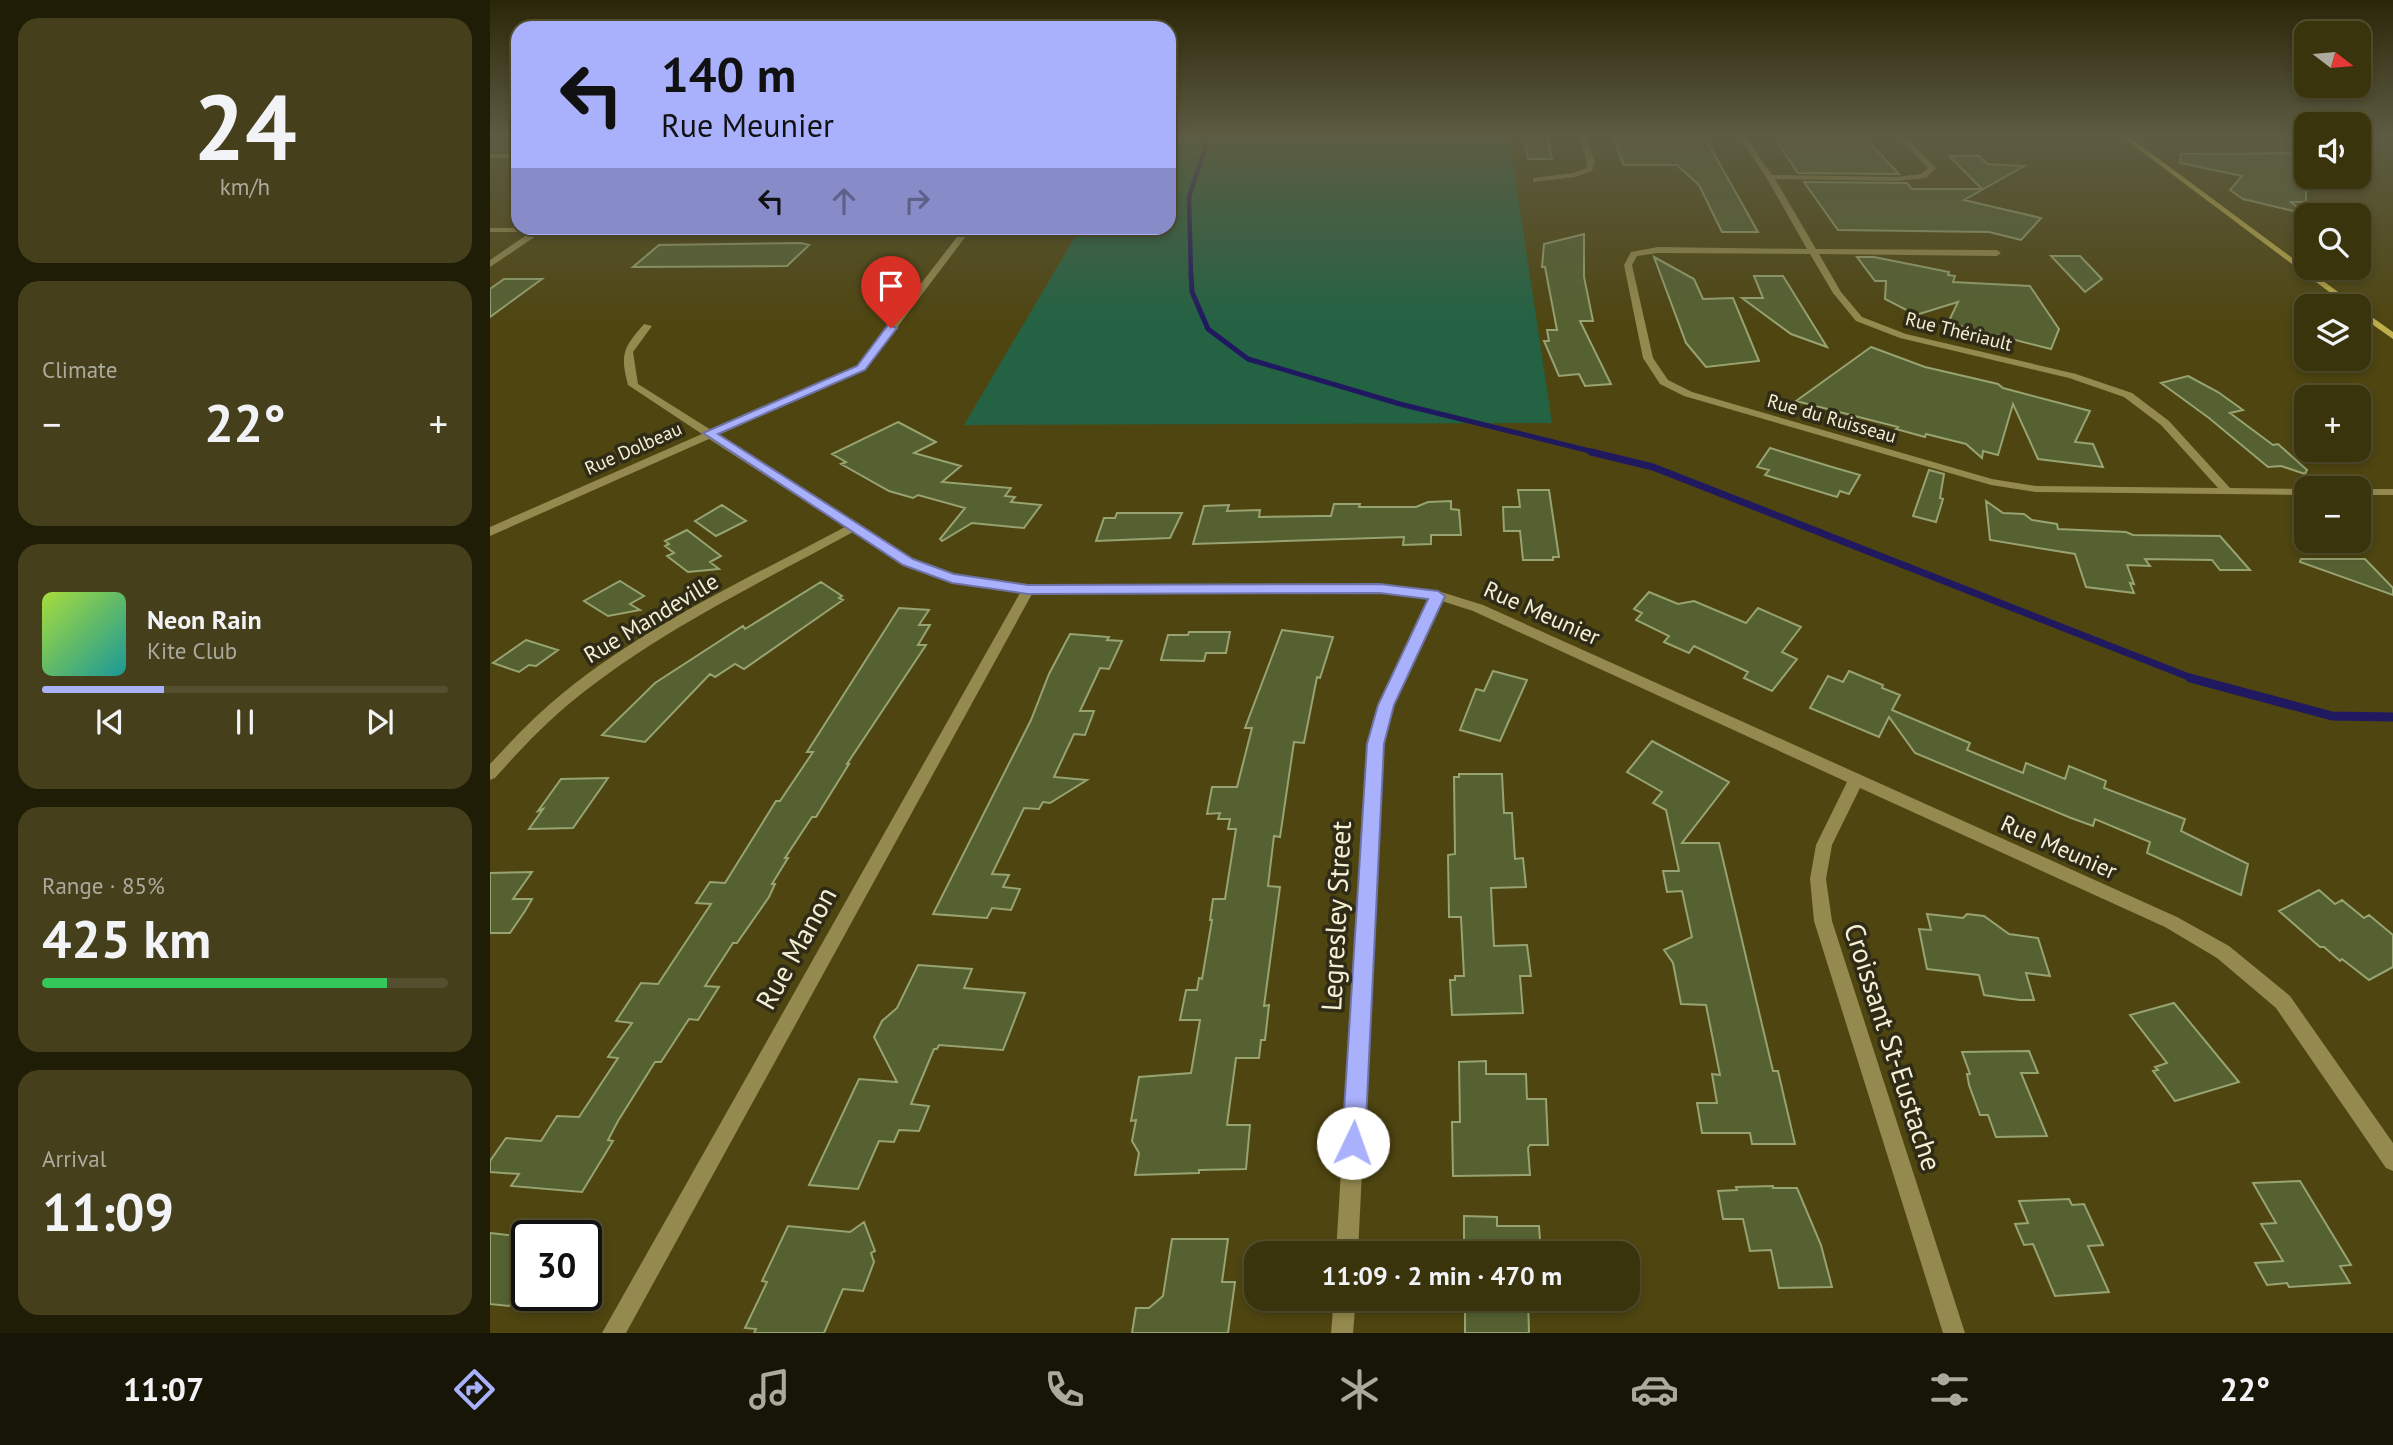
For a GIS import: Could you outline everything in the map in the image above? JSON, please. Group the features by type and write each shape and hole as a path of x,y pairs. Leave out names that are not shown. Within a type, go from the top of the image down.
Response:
{"street":[{"name":"Rue Thériault","path":"1783,198 1837,293 1859,319 1903,337 2072,376 2128,396 2165,423 2227,491"},
{"path":"2208,198 2337,294"},
{"path":"490,230 511,230"},
{"path":"490,264 534,235"},
{"name":"Rue Dolbeau","path":"490,532 861,368 963,235"},
{"path":"1813,249 1997,253"},
{"name":"Rue du Ruisseau","path":"1813,249 1658,250 1634,254 1628,265 1648,358 1664,382 1688,394 1990,482 2036,489 2294,492"},
{"path":"2371,320 2393,336"},
{"name":"Rue Meunier","path":"647,326 628,348 627,361 633,385 908,562 952,579 1028,590 1380,589 1438,596 1478,608 2171,922 2223,952 2283,1003 2393,1161"},
{"path":"2371,492 2393,492"},
{"name":"Rue Mandeville","path":"490,774 547,715 583,683 628,652 854,527"},
{"name":"Rue Manon","path":"613,1333 1028,590"},
{"name":"Legresley Street","path":"1348,1241 1375,744 1386,705 1438,596"},
{"name":"Croissant St-Eustache","path":"1856,780 1824,845 1818,879 1824,921 1954,1333"},
{"path":"1342,1333 1344,1311"}],"green space":[{"path":"1176,198 1518,198 1552,423 964,425 1076,235 1176,235"}],"building":[{"path":"1705,198 1739,198 1758,232 1722,232"},
{"path":"1815,198 1967,198 1964,200 2041,218 2021,240 1989,232 1838,230"},
{"path":"2242,198 2306,198 2306,202 2291,202 2294,204 2294,211"},
{"path":"1584,234 1584,277 1593,321 1580,321 1611,384 1585,386 1579,374 1559,376 1544,341 1549,341 1547,330 1557,330 1545,267 1542,267 1544,244"},
{"path":"659,245 809,245 787,266 633,267"},
{"path":"2051,256 2080,256 2102,279 2085,292"},
{"path":"1654,257 1694,279 1703,299 1733,298 1759,361 1706,367 1686,343"},
{"path":"1857,257 1874,257 1949,272 1948,275 1955,276 1953,282 2030,286 2059,329 2051,349 1948,323 1958,302 1916,315 1885,299 1886,281 1875,281"},
{"path":"1754,276 1783,276 1827,347 1791,334 1742,298 1763,298"},
{"path":"504,279 542,279 490,317 490,289"},
{"path":"1871,347 1925,367 1998,384 2003,388 2090,411 2075,442 2093,444 2103,467 2038,459 2013,404 1998,455 1983,451 1982,458 1966,444 1926,434 1925,437 1896,429 1898,427 1796,401"},
{"path":"2188,376 2218,392 2243,410 2230,413 2273,445 2278,444 2294,458 2294,462 2298,462 2307,470 2305,474 2281,466 2268,467 2209,418 2161,383"},
{"path":"898,422 936,442 914,453 961,466 942,482 1011,488 1005,496 1015,497 1011,502 1041,505 1024,528 972,523 942,541 940,539 965,508 918,495 913,498 889,491 841,464 846,462 832,454"},
{"path":"1770,448 1860,475 1849,494 1840,491 1837,497 1765,475 1769,470 1757,467"},
{"path":"1929,470 1944,474 1940,498 1943,499 1936,522 1913,516"},
{"path":"1518,490 1549,490 1559,557 1553,557 1553,560 1523,560 1520,531 1504,531 1503,507 1520,507"},
{"path":"1451,501 1451,509 1459,510 1461,535 1431,535 1431,544 1403,545 1404,537 1193,544 1204,506 1229,505 1227,511 1260,510 1259,517 1331,516 1334,504 1416,507 1428,502"},
{"path":"1986,501 2003,513 2024,514 2032,520 2057,524 2058,529 2126,532 2133,535 2220,536 2250,570 2220,570 2212,560 2145,559 2150,566 2127,565 2134,584 2130,583 2134,593 2086,587 2075,554 1990,540"},
{"path":"722,505 746,521 716,536 695,521"},
{"path":"1117,513 1182,513 1170,538 1096,541 1104,518 1115,518"},
{"path":"687,530 721,556 710,562 719,569 688,572 667,556 674,553 665,546 669,544 665,541"},
{"path":"2301,559 2365,559 2393,588 2393,595 2300,562"},
{"path":"620,581 644,596 630,604 640,610 608,616 584,601"},
{"path":"821,582 842,596 839,598 843,600 744,669 735,664 715,677 710,674 645,742 602,735 655,683 743,626 745,629"},
{"path":"1649,592 1678,604 1694,601 1746,623 1758,608 1801,627 1782,652 1797,659 1772,691 1744,678 1748,672 1694,646 1689,653 1664,642 1669,636 1636,620 1642,613 1634,609"},
{"path":"899,608 929,610 919,625 930,625 918,645 926,645 847,764 816,817 812,817 785,858 788,858 772,884 775,884 769,897 737,943 733,943 705,986 719,987 698,1020 689,1019 661,1062 655,1062 618,1121 608,1140 613,1141 582,1192 511,1186 519,1174 490,1172 490,1161 506,1138 541,1141 557,1116 579,1117 618,1058 608,1057 632,1023 616,1021 641,983 658,984 711,904 696,903 710,882 725,883 776,801 780,801 813,752 807,752"},
{"path":"1282,630 1333,637 1320,678 1317,677 1304,743 1294,742 1280,837 1274,836 1268,886 1280,887 1264,1006 1269,1005 1265,1040 1261,1040 1259,1058 1236,1058 1227,1125 1250,1125 1246,1169 1135,1175 1139,1153 1132,1141 1136,1120 1131,1121 1139,1077 1191,1073 1200,1020 1180,1020 1186,990 1197,990 1199,978 1202,979 1213,899 1225,899 1236,829 1228,829 1230,819 1218,819 1220,813 1207,814 1212,787 1237,787 1252,728 1245,728"},
{"path":"1189,632 1230,632 1226,653 1206,653 1204,661 1161,660 1168,635 1188,635"},
{"path":"1070,634 1109,637 1107,640 1122,641 1109,669 1100,668 1080,711 1094,711 1085,735 1074,734 1054,777 1087,780 1050,803 1043,802 1039,809 1024,808 992,874 1009,875 1003,887 1020,889 1011,910 992,908 987,918 933,914 1031,720 1049,674"},
{"path":"526,640 558,650 536,666 529,665 519,672 493,663"},
{"path":"1493,671 1527,680 1500,741 1460,730 1476,689 1484,691"},
{"path":"1849,671 1900,695 1892,710 1970,743 1967,750 2023,773 2026,763 2065,779 2069,766 2106,781 2104,788 2185,819 2181,831 2248,864 2241,895 2147,853 2150,842 2095,819 2093,826 2071,818 1915,753 1889,717 1879,737 1810,708 1828,676 1843,682"},
{"path":"1652,741 1729,782 1682,843 1719,843 1773,1071 1778,1071 1795,1144 1752,1144 1750,1133 1702,1133 1697,1103 1717,1103 1712,1074 1720,1075 1706,1005 1681,1004 1673,963 1664,950 1692,937 1682,891 1667,892 1663,871 1679,871 1666,810 1653,803 1662,792 1627,772"},
{"path":"1459,774 1502,774 1504,813 1512,813 1515,859 1523,858 1526,887 1491,888 1494,946 1527,945 1531,976 1520,976 1523,1013 1452,1015 1450,980 1455,980 1455,976 1464,976 1461,917 1449,917 1448,855 1455,854 1454,777 1459,777"},
{"path":"608,778 573,828 529,829 543,809 538,811 561,779"},
{"path":"532,872 513,899 532,899 510,933 490,933 490,873"},
{"path":"2319,890 2335,904 2342,900 2364,918 2369,915 2393,935 2393,967 2369,980 2342,959 2340,961 2324,947 2320,947 2279,911"},
{"path":"1927,914 1963,918 1967,914 1984,916 2009,934 2038,938 2050,976 2026,973 2034,1000 2020,1000 1984,995 1979,975 1927,969 1919,929 1931,930"},
{"path":"918,965 972,969 964,988 1025,993 1003,1050 939,1045 934,1049 911,1104 929,1106 919,1131 899,1130 894,1142 879,1141 858,1189 809,1185 859,1079 897,1082 874,1037 882,1021 897,1008"},
{"path":"2174,1003 2239,1082 2175,1101 2153,1071 2158,1070 2155,1067 2167,1063 2130,1015"},
{"path":"2029,1051 2038,1073 2021,1073 2047,1136 1996,1137 1988,1115 1980,1115 1969,1085 1967,1074 1970,1074 1962,1052"},
{"path":"1486,1061 1486,1074 1526,1074 1527,1099 1546,1099 1548,1145 1530,1145 1528,1148 1530,1175 1453,1176 1452,1122 1460,1122 1459,1062"},
{"path":"2300,1181 2351,1265 2340,1266 2350,1283 2289,1287 2287,1283 2267,1285 2255,1263 2283,1261 2261,1224 2276,1223 2253,1183"},
{"path":"1736,1187 1797,1188 1821,1245 1832,1287 1779,1288 1771,1250 1750,1251 1743,1219 1723,1219 1718,1191 1737,1190"},
{"path":"2069,1199 2072,1205 2084,1204 2103,1245 2088,1246 2109,1292 2055,1296 2033,1244 2024,1245 2015,1224 2028,1223 2019,1201"},
{"path":"1464,1216 1497,1217 1497,1226 1539,1226 1540,1241 1464,1241"},
{"path":"864,1222 875,1251 871,1253 874,1262 863,1291 843,1289 824,1333 754,1333 756,1329 745,1328 767,1282 762,1281 788,1226 850,1232"},
{"path":"490,1233 511,1235 511,1303 509,1306 490,1304"},
{"path":"1172,1239 1228,1239 1222,1282 1235,1282 1228,1333 1132,1333 1136,1308 1149,1308 1163,1296"},
{"path":"1465,1311 1528,1311 1529,1333 1465,1333"}],"waterway":[{"path":"1189,198 1191,276"},
{"path":"1191,274 1192,292 1208,329 1248,359 1400,404 1598,453"},
{"path":"1591,452 1653,467 2194,679"},
{"path":"2190,678 2332,716 2393,717"}],"route":[{"path":"891,328 861,368 709,433 908,562 952,579 1028,590 1380,589 1438,596 1386,705 1375,744 1353,1143"}]}
